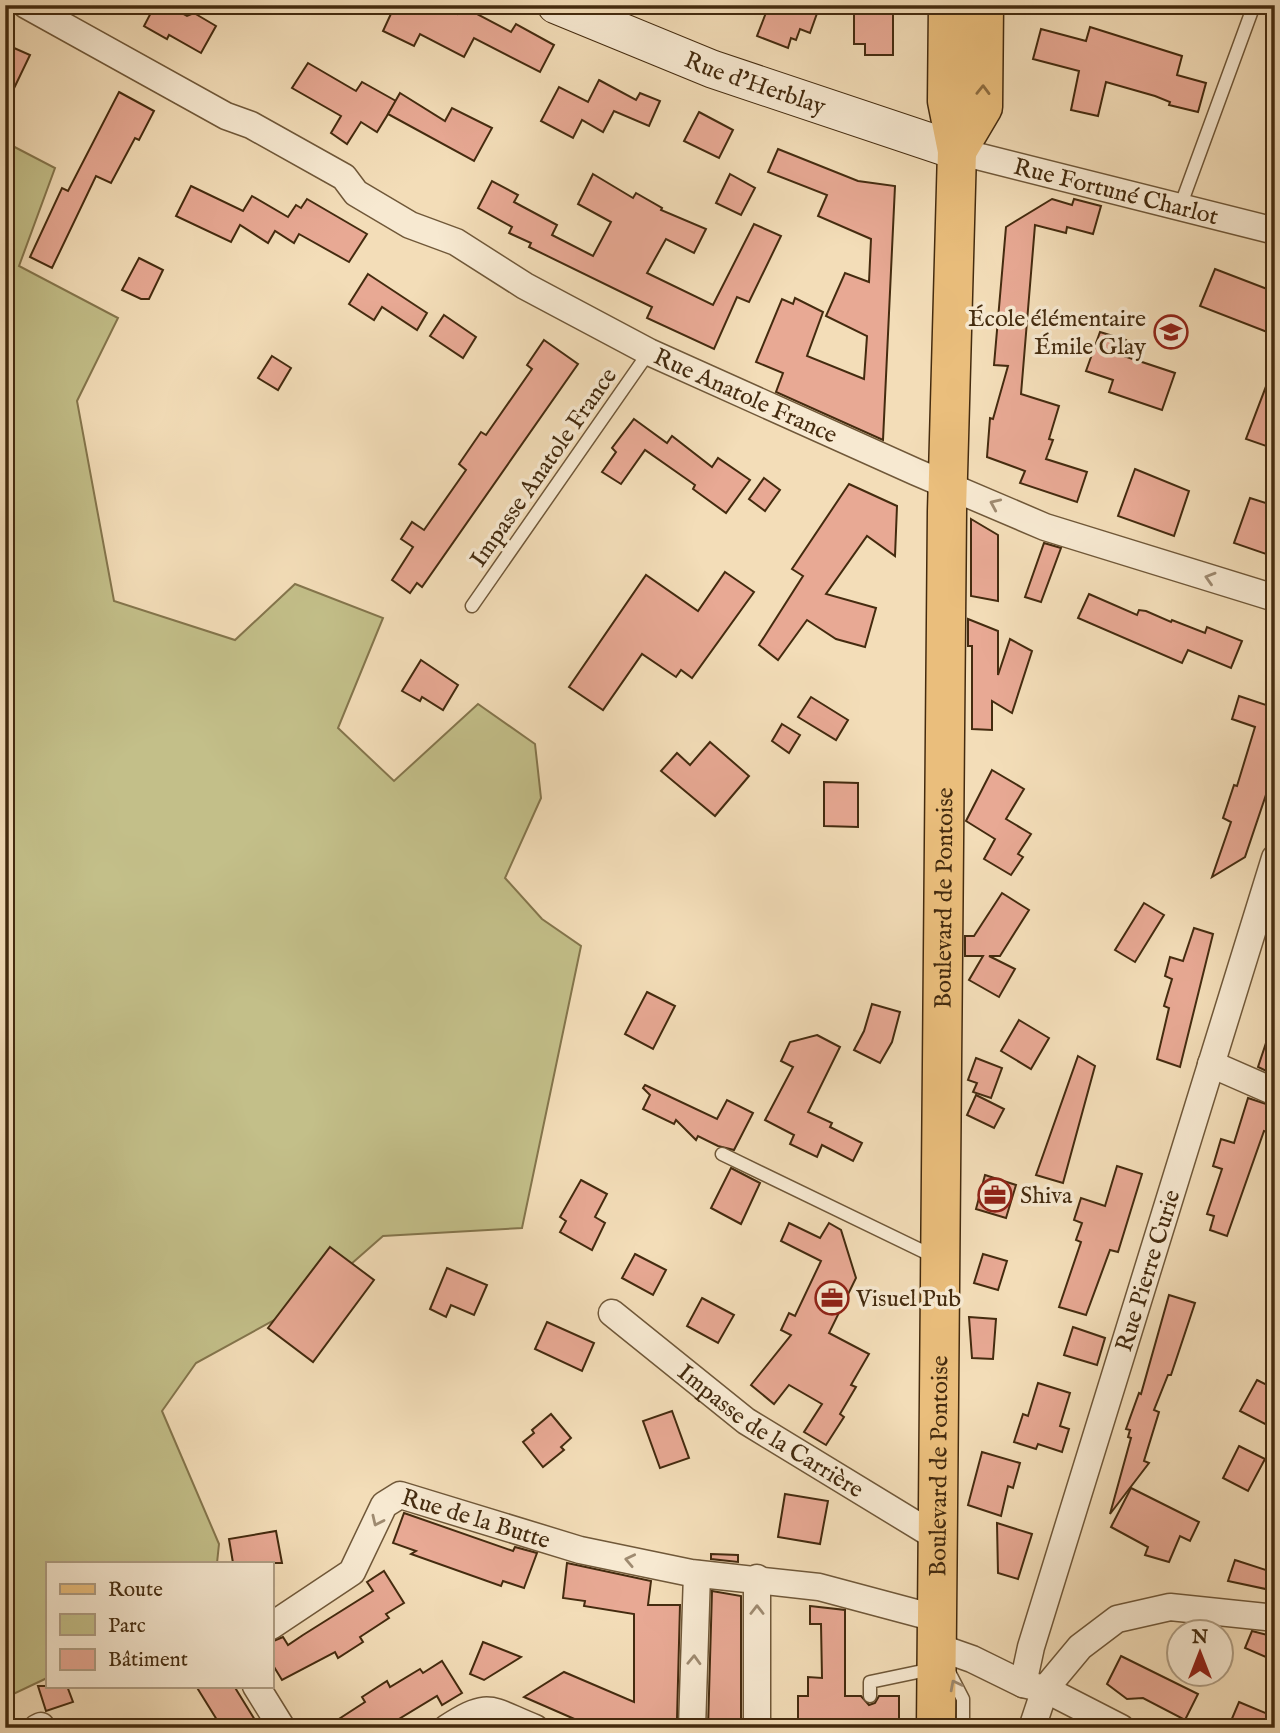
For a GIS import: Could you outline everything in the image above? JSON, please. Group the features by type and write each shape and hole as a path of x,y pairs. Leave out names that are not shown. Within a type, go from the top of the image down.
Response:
{"main road":[{"name":"Rue d'Herblay","path":"556,5 712,69 957,151"},
{"name":"Boulevard de Pontoise","path":"936,1728 948,484 957,151 947,101 948,5"},
{"name":"Boulevard de Pontoise","path":"957,151 983,107 984,5"}],"street":[{"name":"Rue Anatole France","path":"26,5 226,116 251,125 344,177 356,193 410,225 456,242 525,286 649,352 1045,527 1275,598"},
{"name":"Rue Fortuné Charlot","path":"957,151 1275,231"},
{"name":"Rue Pierre Curie","path":"1032,1728 1035,1634 1275,858"},
{"path":"1212,1064 1275,1092"},
{"name":"Impasse de la Carrière","path":"612,1312 746,1421 937,1538"},
{"name":"Rue de la Butte","path":"273,1625 352,1572 384,1505 400,1495 580,1550 697,1574 757,1578 819,1587 935,1644 1121,1728"},
{"path":"692,1728 697,1574"},
{"path":"757,1578 757,1728"},
{"path":"1034,1687 1097,1632 1117,1619 1141,1611 1170,1607 1208,1608 1275,1618"},
{"path":"257,1688 282,1728"},
{"path":"447,1728 474,1711 485,1708 535,1728"}],"lane":[{"path":"1180,206 1254,5"},
{"name":"Impasse Anatole France","path":"472,606 649,352"},
{"path":"722,1154 940,1260"},
{"path":"870,1696 870,1682 935,1644"},
{"name":"Boulevard de Pontoise","path":"935,1644 962,1699 963,1728"}],"green space":[{"path":"5,142 55,168 19,266 118,318 77,401 114,601 235,640 295,584 383,618 338,728 394,781 478,704 535,744 541,798 505,878 542,919 581,946 522,1228 383,1236 309,1301 196,1363 162,1411 219,1544 217,1562 46,1562 46,1678 5,1698"}],"building":[{"path":"155,5 167,5 187,16 194,13 216,26 201,53 169,35 167,39 144,26"},
{"path":"395,5 404,5 419,13 423,5 441,5 457,14 462,6 511,32 516,24 554,45 540,72 474,38 464,57 420,34 414,46 383,31"},
{"path":"769,5 820,5 810,33 800,29 796,40 791,38 788,48 757,36"},
{"path":"854,5 893,5 893,55 865,55 865,44 854,44"},
{"path":"1090,27 1182,56 1177,75 1206,83 1198,112 1169,105 1170,102 1155,96 1106,82 1098,116 1071,110 1079,71 1033,59 1041,29 1086,41"},
{"path":"5,44 30,55 5,107"},
{"path":"308,63 356,91 362,82 396,101 377,132 361,122 347,144 331,133 341,116 292,88"},
{"path":"599,80 636,100 640,93 660,101 649,126 614,111 603,132 582,120 573,138 541,121 559,87 588,102"},
{"path":"119,92 154,111 139,140 135,138 111,183 96,176 52,268 30,257 62,188 68,191"},
{"path":"400,93 445,121 452,108 492,128 474,161 388,114"},
{"path":"699,112 733,130 719,158 684,141"},
{"path":"778,149 858,181 895,186 883,440 776,392 783,373 756,362 782,299 793,304 795,298 823,312 807,356 864,379 867,336 826,316 845,273 869,282 871,239 818,216 827,195 768,172"},
{"path":"593,174 633,198 636,193 662,208 661,210 706,229 694,253 666,239 647,273 713,305 754,224 781,236 749,302 737,297 714,349 647,318 652,307 529,247 531,243 509,233 512,227 478,208 492,181 518,195 514,202 557,225 552,235 593,256 611,222 578,204"},
{"path":"730,174 755,188 741,215 716,203"},
{"path":"191,186 243,211 252,196 288,217 296,205 301,208 307,199 367,234 349,262 299,234 294,243 275,231 268,243 240,225 231,242 176,216"},
{"path":"1052,199 1072,205 1074,199 1101,206 1093,234 1067,227 1066,233 1035,225 1021,394 1059,406 1049,439 1053,440 1046,459 1087,472 1077,502 1020,483 1025,471 987,457 990,418 993,419 1008,366 994,365 1006,227"},
{"path":"139,258 163,270 149,299 141,299 122,290"},
{"path":"1215,269 1275,292 1275,335 1200,306"},
{"path":"368,274 427,313 417,330 382,307 374,320 349,304"},
{"path":"444,315 476,337 463,358 430,336"},
{"path":"1100,332 1126,340 1121,355 1175,373 1162,410 1109,392 1113,380 1086,371"},
{"path":"544,340 578,364 422,587 417,583 410,593 392,580 413,547 401,539 412,522 424,530 466,470 459,464 481,432 486,435 532,369 527,365"},
{"path":"272,356 291,368 278,390 258,378"},
{"path":"1273,368 1275,369 1275,449 1246,439"},
{"path":"634,419 667,443 672,436 712,467 718,458 750,480 726,513 693,489 695,485 645,450 621,484 602,472 616,452 612,448"},
{"path":"1135,469 1189,491 1174,536 1118,516"},
{"path":"764,478 780,490 765,511 749,499"},
{"path":"849,484 897,506 895,556 867,536 826,594 876,608 865,647 836,639 807,620 778,660 759,645 803,576 792,569"},
{"path":"1250,498 1275,506 1275,557 1234,543"},
{"path":"971,519 998,535 998,601 971,596"},
{"path":"1044,543 1061,548 1041,602 1025,597"},
{"path":"725,572 754,592 692,678 681,670 676,677 642,654 603,710 569,687 646,575 698,611"},
{"path":"1089,594 1137,615 1139,610 1146,611 1205,633 1207,627 1242,641 1231,668 1188,650 1182,663 1078,618"},
{"path":"968,619 998,631 998,675 1010,639 1032,651 1012,713 992,701 992,730 972,729 972,646 968,646"},
{"path":"421,660 458,685 443,710 422,697 420,701 402,691"},
{"path":"1239,696 1275,708 1269,729 1275,730 1275,768 1245,857 1212,877 1231,822 1223,818 1234,785 1237,786 1255,727 1232,719"},
{"path":"811,697 848,720 836,740 798,717"},
{"path":"782,724 800,735 789,753 772,741"},
{"path":"710,742 749,776 715,816 661,771 677,753 690,765"},
{"path":"992,770 1024,789 1006,819 1031,834 1018,854 1023,857 1011,875 984,859 995,839 966,821"},
{"path":"824,782 858,783 858,827 824,826"},
{"path":"1002,893 1029,910 1000,956 989,956 1015,969 999,997 969,980 983,956 965,956 965,936 974,936"},
{"path":"1144,903 1164,915 1135,962 1115,950"},
{"path":"1194,928 1213,934 1180,1067 1157,1059 1169,1008 1164,1006 1172,979 1165,976 1170,957 1183,961"},
{"path":"647,992 675,1006 653,1049 625,1034"},
{"path":"872,1004 900,1012 892,1042 880,1063 854,1050 864,1031"},
{"path":"1019,1020 1049,1038 1031,1069 1001,1051"},
{"path":"1271,1028 1275,1028 1275,1075 1258,1067"},
{"path":"817,1035 840,1047 808,1112 832,1123 830,1127 862,1143 853,1161 822,1145 817,1157 790,1144 794,1135 765,1120 793,1067 781,1061 790,1042"},
{"path":"1078,1056 1095,1066 1063,1183 1036,1175"},
{"path":"976,1058 1002,1068 991,1098 973,1092 977,1083 968,1080"},
{"path":"645,1085 717,1119 727,1100 753,1113 734,1150 718,1146 698,1136 696,1140 676,1120 674,1124 643,1109 650,1095 643,1088"},
{"path":"976,1095 1004,1109 994,1128 967,1115"},
{"path":"1248,1098 1275,1107 1275,1134 1264,1131 1227,1236 1210,1230 1214,1216 1207,1214 1222,1169 1213,1166 1221,1139 1234,1143"},
{"path":"1117,1166 1142,1174 1118,1252 1110,1250 1086,1315 1059,1307 1081,1242 1076,1240 1082,1223 1074,1220 1081,1198 1105,1206"},
{"path":"731,1168 760,1183 741,1224 711,1208"},
{"path":"985,1175 1016,1185 1006,1218 976,1209"},
{"path":"581,1180 607,1194 595,1217 605,1223 592,1250 560,1232 566,1221 560,1217"},
{"path":"789,1223 820,1238 829,1223 841,1230 856,1278 829,1333 869,1354 851,1385 856,1387 840,1414 844,1417 826,1445 804,1432 822,1404 789,1385 774,1404 751,1385 791,1335 781,1330 789,1313 795,1316 821,1261 781,1241"},
{"path":"330,1247 374,1280 313,1362 268,1328"},
{"path":"635,1254 666,1270 653,1295 622,1278"},
{"path":"983,1254 1007,1261 998,1290 974,1283"},
{"path":"447,1268 487,1285 474,1315 451,1305 446,1317 430,1309"},
{"path":"1169,1295 1195,1303 1171,1375 1168,1375 1154,1410 1159,1412 1144,1461 1149,1463 1110,1514 1131,1438 1128,1437 1130,1430 1126,1429 1139,1393 1141,1394"},
{"path":"702,1298 734,1315 718,1343 687,1326"},
{"path":"969,1317 996,1319 993,1359 972,1358"},
{"path":"547,1322 594,1343 582,1371 535,1349"},
{"path":"1073,1327 1105,1338 1097,1365 1064,1355"},
{"path":"1257,1380 1275,1389 1275,1411 1267,1425 1240,1411"},
{"path":"1038,1383 1070,1393 1060,1426 1069,1429 1062,1452 1038,1444 1036,1449 1014,1442 1023,1414 1028,1416"},
{"path":"672,1411 689,1458 660,1468 643,1421"},
{"path":"551,1414 571,1438 561,1447 564,1450 543,1467 523,1442 534,1433 532,1430"},
{"path":"1239,1446 1265,1459 1248,1491 1223,1478"},
{"path":"982,1452 1020,1463 1013,1488 1008,1486 1001,1516 968,1505"},
{"path":"1131,1488 1199,1522 1190,1541 1180,1536 1169,1562 1145,1555 1148,1547 1111,1527"},
{"path":"785,1494 828,1501 820,1544 778,1537"},
{"path":"404,1513 513,1551 515,1547 537,1553 524,1588 503,1581 501,1586 411,1554 416,1551 393,1543"},
{"path":"997,1523 1032,1534 1018,1579 998,1573"},
{"path":"276,1531 282,1563 233,1562 229,1539"},
{"path":"711,1554 738,1555 738,1562 711,1559"},
{"path":"1235,1560 1275,1573 1275,1591 1228,1581"},
{"path":"567,1563 651,1581 648,1605 680,1605 677,1719 661,1719 662,1728 595,1728 524,1697 564,1672 634,1702 634,1614 584,1606 585,1601 563,1598"},
{"path":"384,1571 404,1603 386,1614 389,1618 360,1637 363,1642 338,1658 335,1652 282,1680 273,1665 273,1641 283,1637 288,1645 373,1591 367,1582"},
{"path":"712,1591 741,1596 741,1728 708,1728"},
{"path":"810,1606 845,1610 845,1696 861,1696 869,1705 875,1703 879,1696 899,1696 899,1728 798,1728 798,1696 808,1696 808,1677 822,1678 821,1624 810,1624"},
{"path":"1252,1631 1275,1637 1275,1661 1245,1648"},
{"path":"483,1642 521,1657 484,1680 470,1674"},
{"path":"1121,1656 1164,1677 1164,1688 1186,1688 1198,1694 1185,1720 1143,1698 1127,1699 1107,1684"},
{"path":"442,1661 462,1693 442,1705 437,1696 384,1728 325,1728 365,1702 362,1697 387,1681 390,1687 420,1669 423,1673"},
{"path":"38,1686 68,1688 73,1702 46,1711"},
{"path":"197,1688 235,1688 260,1728 222,1728"},
{"path":"1239,1702 1275,1717 1275,1728 1228,1728"}],"place":[{"name":"École élémentaire Émile Glay","path":"1171,332"},
{"name":"Shiva","path":"995,1195"},
{"name":"Visuel Pub","path":"832,1298"}]}
